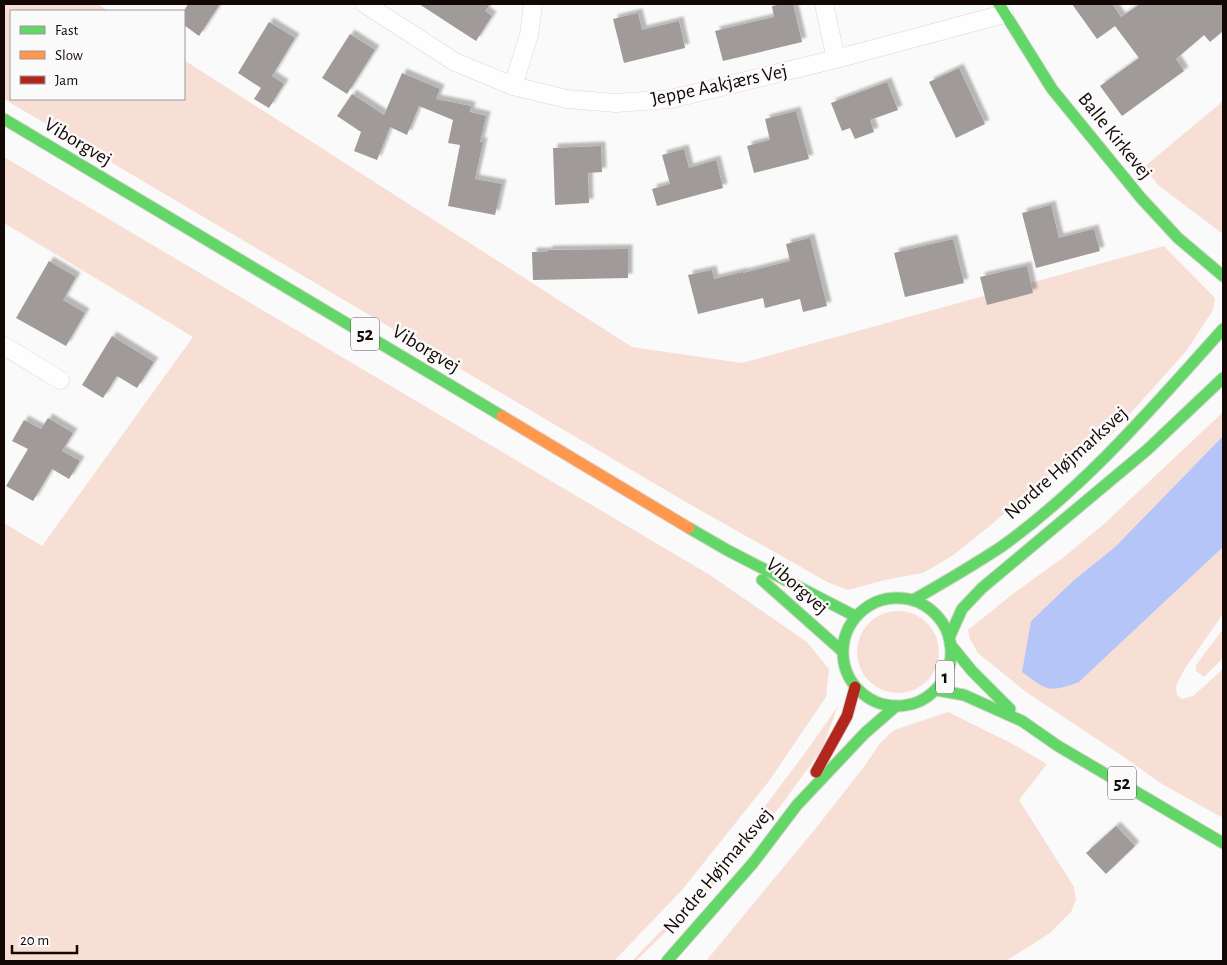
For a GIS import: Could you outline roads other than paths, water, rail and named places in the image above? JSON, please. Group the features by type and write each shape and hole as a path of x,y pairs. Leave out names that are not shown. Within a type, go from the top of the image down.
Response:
{"main road":[{"name":"Balle Kirkevej","path":"1001,9 1052,89 1141,198 1178,238 1223,276"},
{"name":"Viborgvej","path":"4,119 727,550 855,616"},
{"name":"Nordre Højmarksvej","path":"913,600 942,586 985,559 1068,492 1153,408 1223,330"},
{"name":"Nordre Højmarksvej","path":"950,641 962,609 982,588 1147,450 1223,378"},
{"name":"Viborgvej","path":"727,550 842,651"},
{"name":"1","path":"950,641 950,664 942,682 926,698 915,703 896,706 881,704 867,698 855,687 845,671 842,651 844,639 848,627 855,616 866,606 880,600 895,598 913,600 926,606 936,614 944,625 950,641 972,671 1022,721"},
{"name":"Nordre Højmarksvej","path":"797,804 847,716 855,687"},
{"name":"1","path":"936,690 964,695 1022,721"},
{"name":"Nordre Højmarksvej","path":"667,961 753,863 797,804 865,733 896,706"},
{"name":"52","path":"1022,721 1058,746 1223,843"}],"street":[{"name":"Jeppe Aakjærs Vej","path":"366,4 455,62 513,86 566,99 616,103 671,99 836,59 1001,9"},
{"path":"513,86 529,35 533,4"},
{"path":"824,4 836,59"},
{"path":"4,346 60,380"}],"water":[{"path":"1223,436 1223,547 1079,682 1054,689 1043,686 1022,672 1031,621 1074,580 1115,547"}]}
